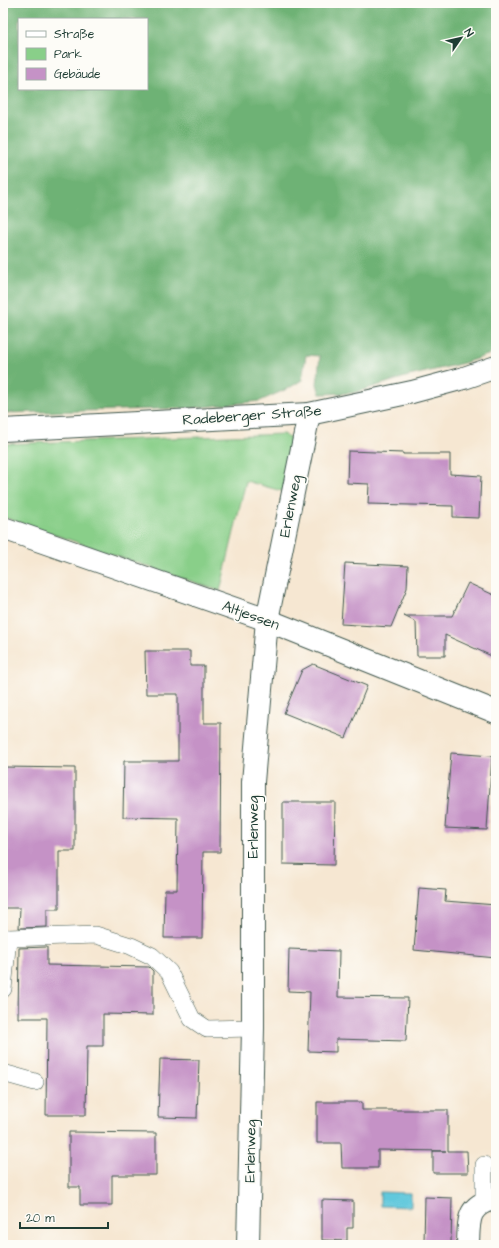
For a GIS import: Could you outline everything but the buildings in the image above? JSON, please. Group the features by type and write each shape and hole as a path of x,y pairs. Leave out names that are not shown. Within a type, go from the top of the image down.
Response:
{"street":[{"name":"Radeberger Straße","path":"3,430 308,414 412,392 464,378 496,367"},
{"name":"Erlenweg","path":"248,1245 253,1028 253,782 267,620 308,414"},
{"name":"Altjessen","path":"3,528 267,620 496,712"},
{"path":"468,1245 468,1221 474,1209 490,1200"}],"lane":[{"path":"3,989 5,937 96,934 131,946 152,956 170,972 192,1019 207,1029 253,1028"},
{"path":"3,1073 35,1082"},
{"path":"484,1164 490,1200"}],"green space":[{"path":"3,3 496,3 496,352 464,363 409,376 353,393 320,394 317,384 320,356 306,355 302,380 289,388 260,401 193,408 3,413"},
{"path":"283,434 293,440 285,492 246,481 220,591 3,517 3,444"}],"water":[{"path":"380,1192 411,1193 411,1207 380,1206"}]}
